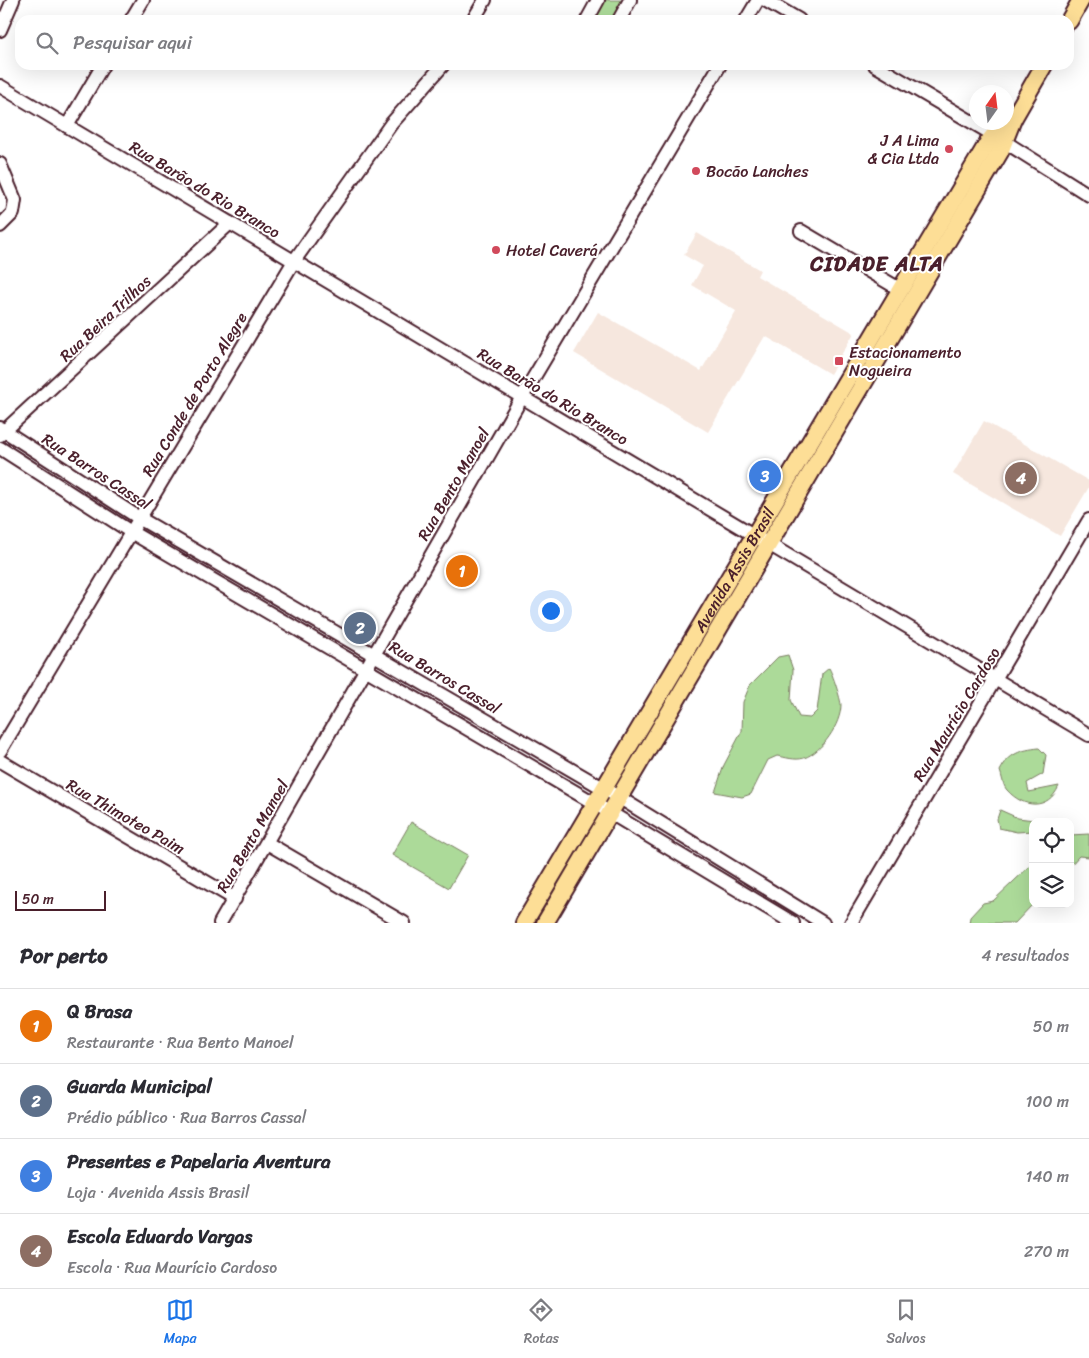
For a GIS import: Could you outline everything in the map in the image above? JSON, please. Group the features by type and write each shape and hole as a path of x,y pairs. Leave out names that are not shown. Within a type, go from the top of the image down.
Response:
{"main road":[{"path":"1072,15 1081,0"},
{"name":"Avenida Assis Brasil","path":"761,539 901,290 1013,119 1041,70"},
{"name":"Avenida Assis Brasil","path":"524,923 598,796 655,719 1000,138"},
{"name":"Avenida Assis Brasil","path":"545,923 620,798 655,719"}],"street":[{"path":"0,30 13,0"},
{"path":"134,15 143,0"},
{"path":"476,15 485,0"},
{"path":"590,15 598,0"},
{"path":"622,15 630,0"},
{"path":"749,15 758,0"},
{"path":"765,0 790,15"},
{"path":"67,126 101,70"},
{"path":"294,261 390,124 439,70"},
{"name":"Rua Bento Manoel","path":"220,923 522,397 717,70"},
{"path":"884,70 1000,138 1089,195"},
{"name":"Rua Barão do Rio Branco","path":"0,86 761,539 995,681 1089,735"},
{"path":"0,164 15,200 13,213 0,226"},
{"name":"Rua Beira Trilhos","path":"2,431 230,223"},
{"path":"800,231 901,290"},
{"name":"Rua Conde de Porto Alegre","path":"0,751 294,261"},
{"name":"Rua Barros Cassal","path":"2,431 139,518 374,654 598,796 610,814 793,923"},
{"name":"Rua Barros Cassal","path":"0,448 131,532 365,669 598,796 620,798 823,923"},
{"name":"Rua Maurício Cardoso","path":"852,923 1089,520"},
{"name":"Rua Thimoteo Paim","path":"0,761 235,899"},
{"path":"267,843 404,923"},
{"path":"731,886 741,872"}],"shaded area":[{"path":"697,233 760,270 757,276 854,333 830,374 765,336 708,432 574,353 598,312 701,371 736,311 692,285 703,266 684,255"},
{"path":"984,421 1089,481 1089,487 1060,536 953,474"}],"green space":[{"path":"605,0 625,0 616,15 596,15"},
{"path":"788,655 793,670 791,700 799,717 810,718 817,711 822,674 829,668 841,705 834,729 824,744 811,755 801,759 777,756 768,760 751,794 742,797 715,792 724,765 742,731 743,702 750,685 778,657"},
{"path":"1039,748 1046,755 1043,774 1027,783 1029,792 1059,786 1048,800 1035,804 1013,796 1007,790 1000,771 1012,756"},
{"path":"1000,810 1018,818 1029,819 1029,831 1017,832 999,828 997,819"},
{"path":"411,822 468,855 449,888 392,855"},
{"path":"1089,834 1089,857 1079,856 1074,862 1074,835"},
{"path":"1029,867 1029,908 1015,923 969,923 970,917 983,903 993,901"}],"place":[{"name":"J A Lima & Cia Ltda","path":"949,149"},
{"name":"Bocão Lanches","path":"696,171"},
{"name":"Hotel Caverá","path":"496,250"},
{"name":"Estacionamento Nogueira","path":"839,361"},
{"name":"Presentes e Papelaria Aventura","path":"765,476"},
{"name":"Escola Eduardo Vargas","path":"1021,478"},
{"name":"Q Brasa","path":"462,571"},
{"name":"Guarda Municipal","path":"360,628"}],"district":[{"name":"CIDADE ALTA","path":"877,264"}]}
